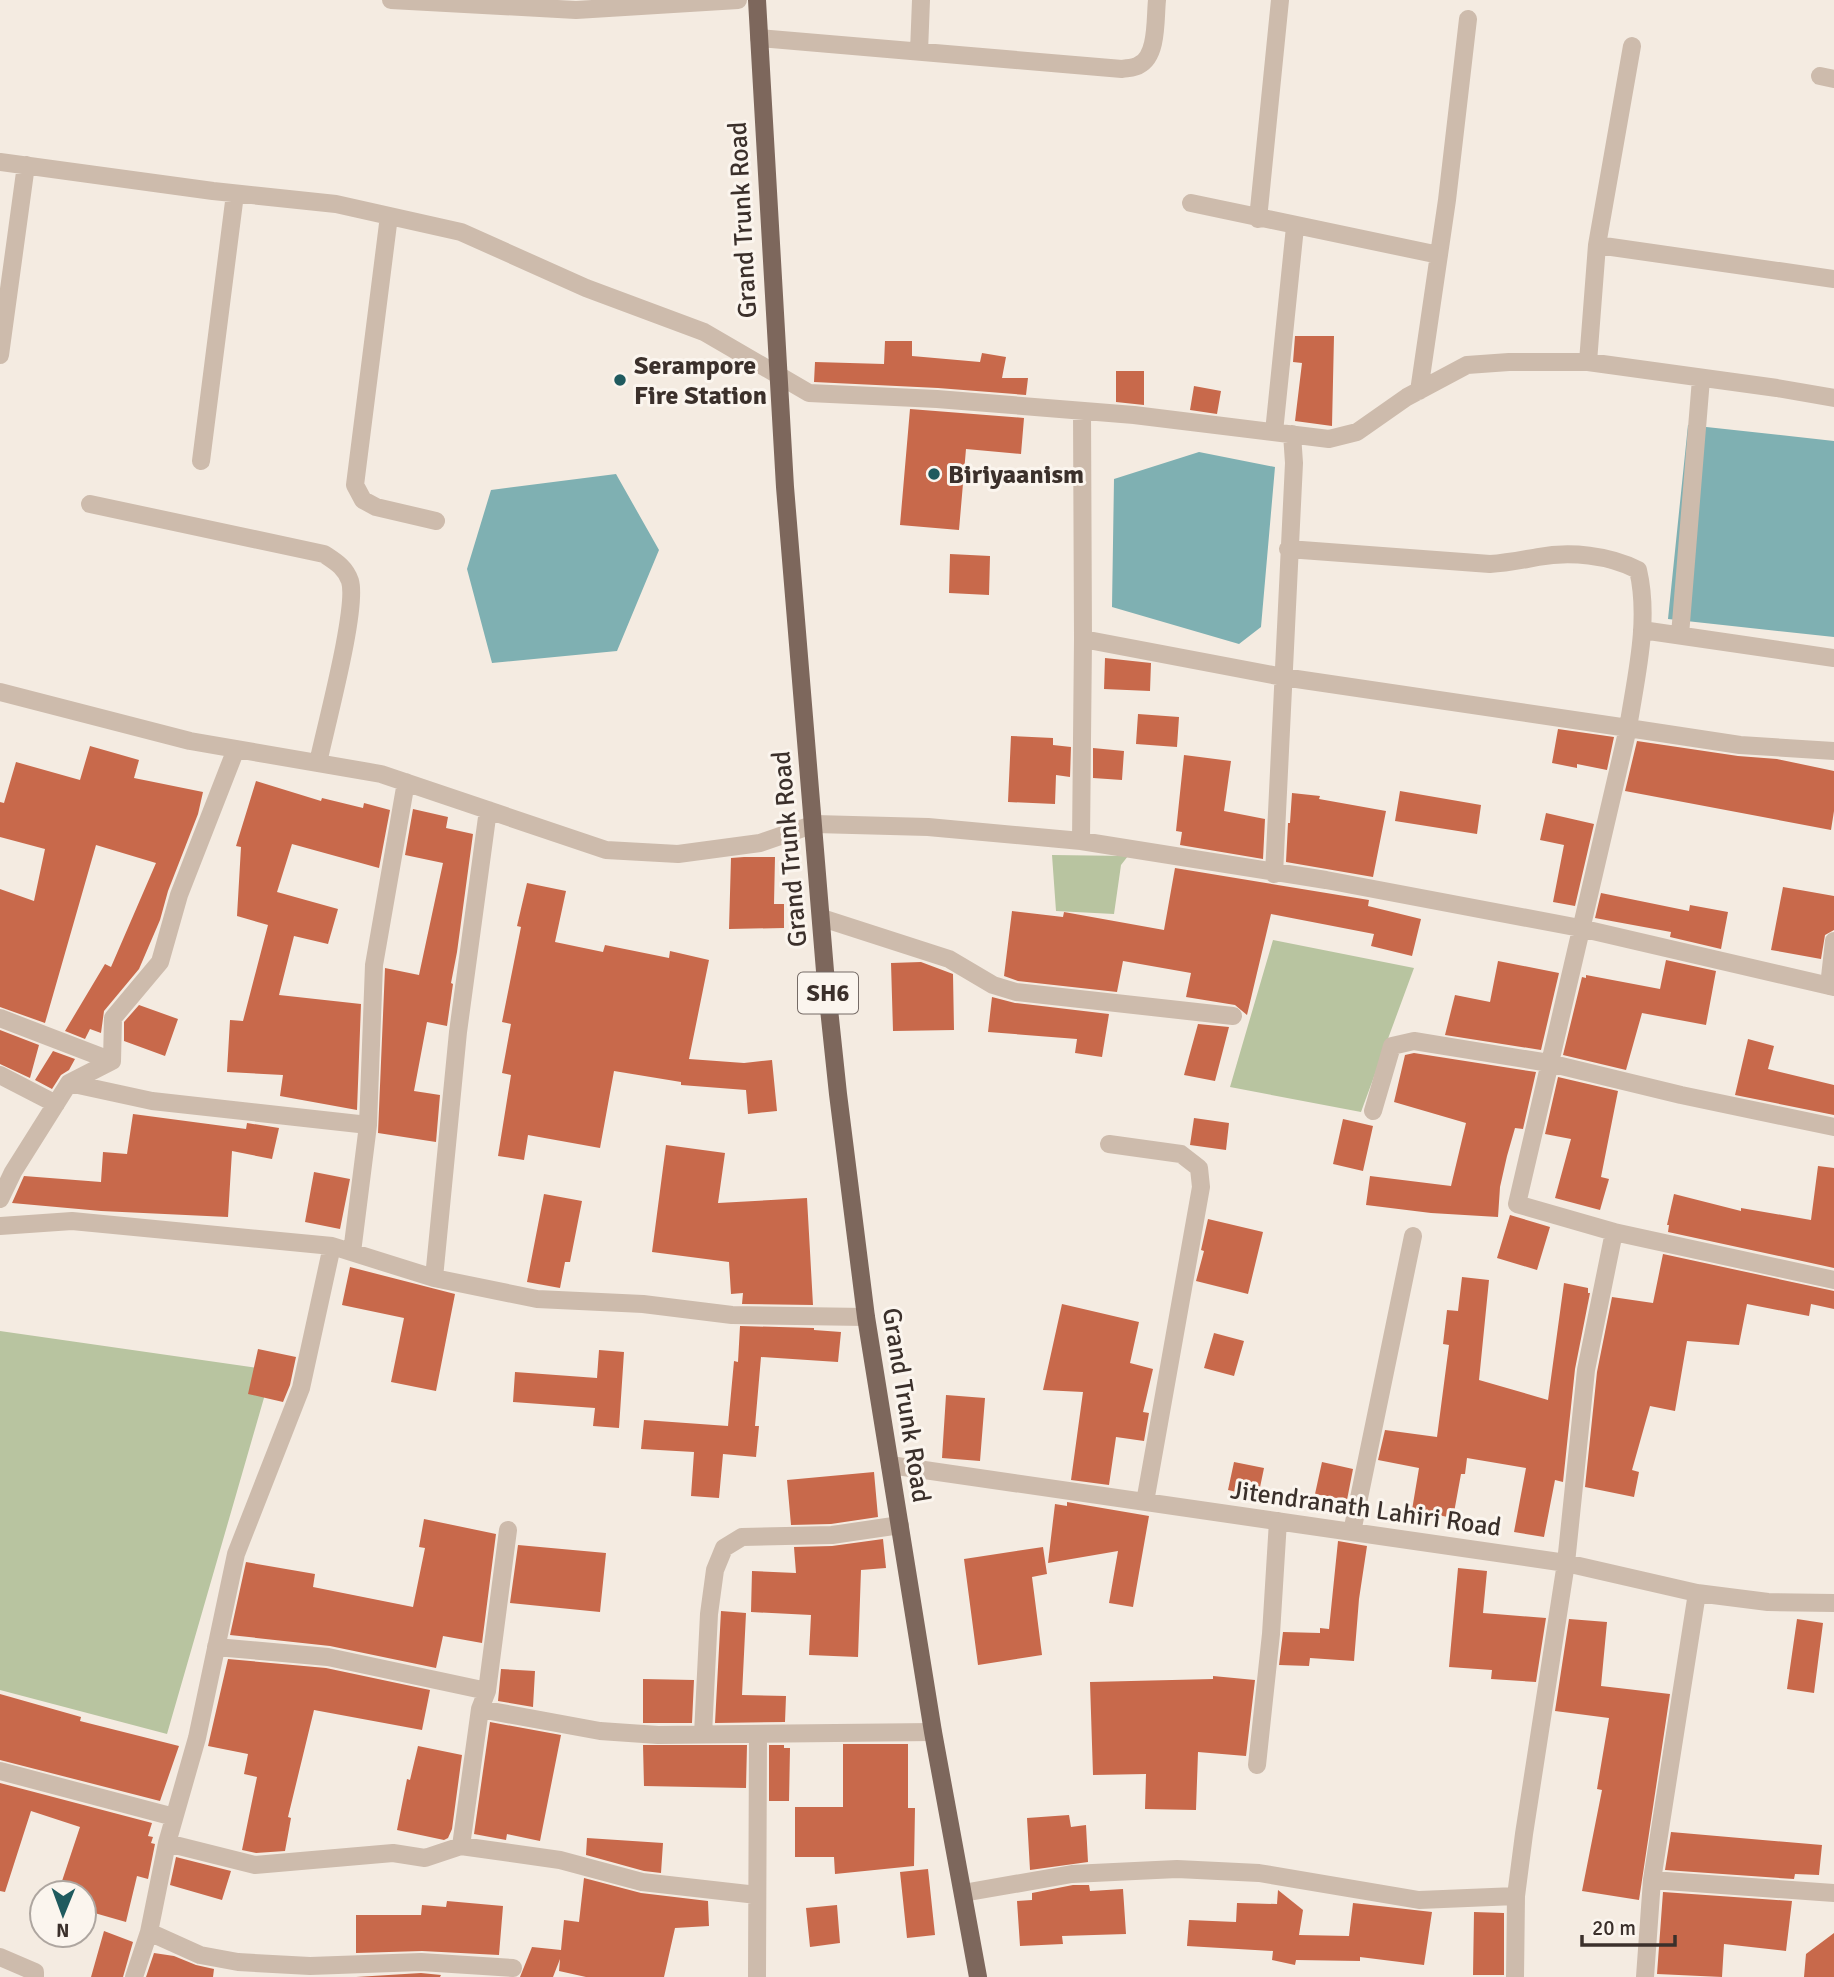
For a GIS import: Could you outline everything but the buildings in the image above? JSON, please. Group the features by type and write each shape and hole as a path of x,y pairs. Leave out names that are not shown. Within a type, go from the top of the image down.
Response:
{"main road":[{"name":"Grand Trunk Road","path":"757,0 785,487 838,1094 866,1317 933,1732 978,1977"}],"street":[{"path":"391,0 576,10 738,0"},
{"path":"919,52 921,0"},
{"path":"759,37 1122,69 1139,66 1148,58 1157,0"},
{"path":"1258,219 1280,0"},
{"path":"1419,391 1468,19"},
{"path":"1588,362 1597,245 1632,46"},
{"path":"0,162 235,194 336,204 461,232 586,288 704,332 809,393 937,399 1134,415 1329,439 1357,432 1419,391 1467,366 1509,362 1588,362 1834,398"},
{"path":"0,355 26,165"},
{"path":"201,461 235,194"},
{"path":"1191,203 1295,227 1439,255"},
{"path":"389,216 355,485 363,500 376,507 436,521"},
{"path":"1274,874 1294,463 1283,433 1295,227"},
{"path":"1597,245 1834,279"},
{"path":"1680,635 1701,379"},
{"path":"1081,841 1082,411"},
{"path":"90,504 324,554 342,566 351,583 350,614 318,763"},
{"path":"1288,550 1490,564 1567,554 1620,560 1638,570 1642,587 1642,630 1628,728 1517,1204 1614,1232 1834,1280"},
{"path":"1642,630 1834,658"},
{"path":"1083,639 1283,677 1740,745 1834,751"},
{"path":"0,692 190,741 381,774 606,850 678,854 760,842 815,824 928,827 1081,841 1274,874 1326,880 1580,928 1831,986 1834,941"},
{"path":"113,1061 113,1018 160,962 179,895 236,749"},
{"path":"352,1252 368,1125 373,965 406,782"},
{"path":"434,1278 458,1032 488,810"},
{"path":"822,918 949,959 993,985 1016,992 1233,1016"},
{"path":"0,1018 113,1061"},
{"path":"1373,1111 1392,1046 1413,1041 1549,1063 1681,1095 1834,1127"},
{"path":"0,1199 13,1172 69,1083 113,1061"},
{"path":"0,1076 56,1104"},
{"path":"69,1083 152,1101 368,1125"},
{"path":"1110,1144 1181,1154 1199,1168 1201,1187 1145,1502"},
{"path":"0,1226 72,1221 332,1246 434,1278 537,1299 643,1304 732,1315 866,1317"},
{"path":"1515,1977 1516,1896 1566,1563 1586,1370 1614,1232"},
{"path":"1352,1532 1413,1236"},
{"path":"134,1977 149,1932 166,1843 197,1738 236,1553 301,1388 332,1246"},
{"name":"Jitendranath Lahiri Road","path":"890,1465 1566,1563 1697,1593 1768,1602 1834,1603"},
{"path":"1257,1765 1271,1634 1278,1521"},
{"path":"703,1734 709,1614 715,1570 724,1548 742,1537 832,1535 900,1525"},
{"path":"461,1846 480,1709 487,1690 508,1530"},
{"path":"1645,1977 1651,1880 1697,1593"},
{"path":"216,1647 328,1657 487,1690"},
{"path":"480,1709 600,1731 658,1735 933,1732"},
{"path":"757,1977 758,1734"},
{"path":"0,1771 174,1817"},
{"path":"166,1843 255,1865 393,1853 425,1858 461,1846 560,1860 642,1882 757,1895"},
{"path":"963,1893 1072,1874 1177,1869 1259,1873 1419,1900 1516,1896"},
{"path":"1651,1880 1834,1894"},
{"path":"149,1932 200,1955 238,1962 310,1966 421,1962 513,1968"},
{"path":"0,1957 40,1975"}],"green space":[{"path":"1052,855 1128,856 1121,865 1114,914 1056,911"},
{"path":"1273,940 1414,968 1361,1112 1230,1087"},
{"path":"0,1331 272,1370 167,1734 0,1690"}],"water":[{"path":"1688,425 1834,441 1834,637 1668,619"},
{"path":"1199,452 1275,467 1261,627 1239,644 1112,607 1114,479"},
{"path":"616,474 659,550 617,651 492,663 467,569 491,490"}],"place":[{"name":"Serampore Fire Station","path":"620,380"},
{"name":"Biriyaanism","path":"934,474"}]}
